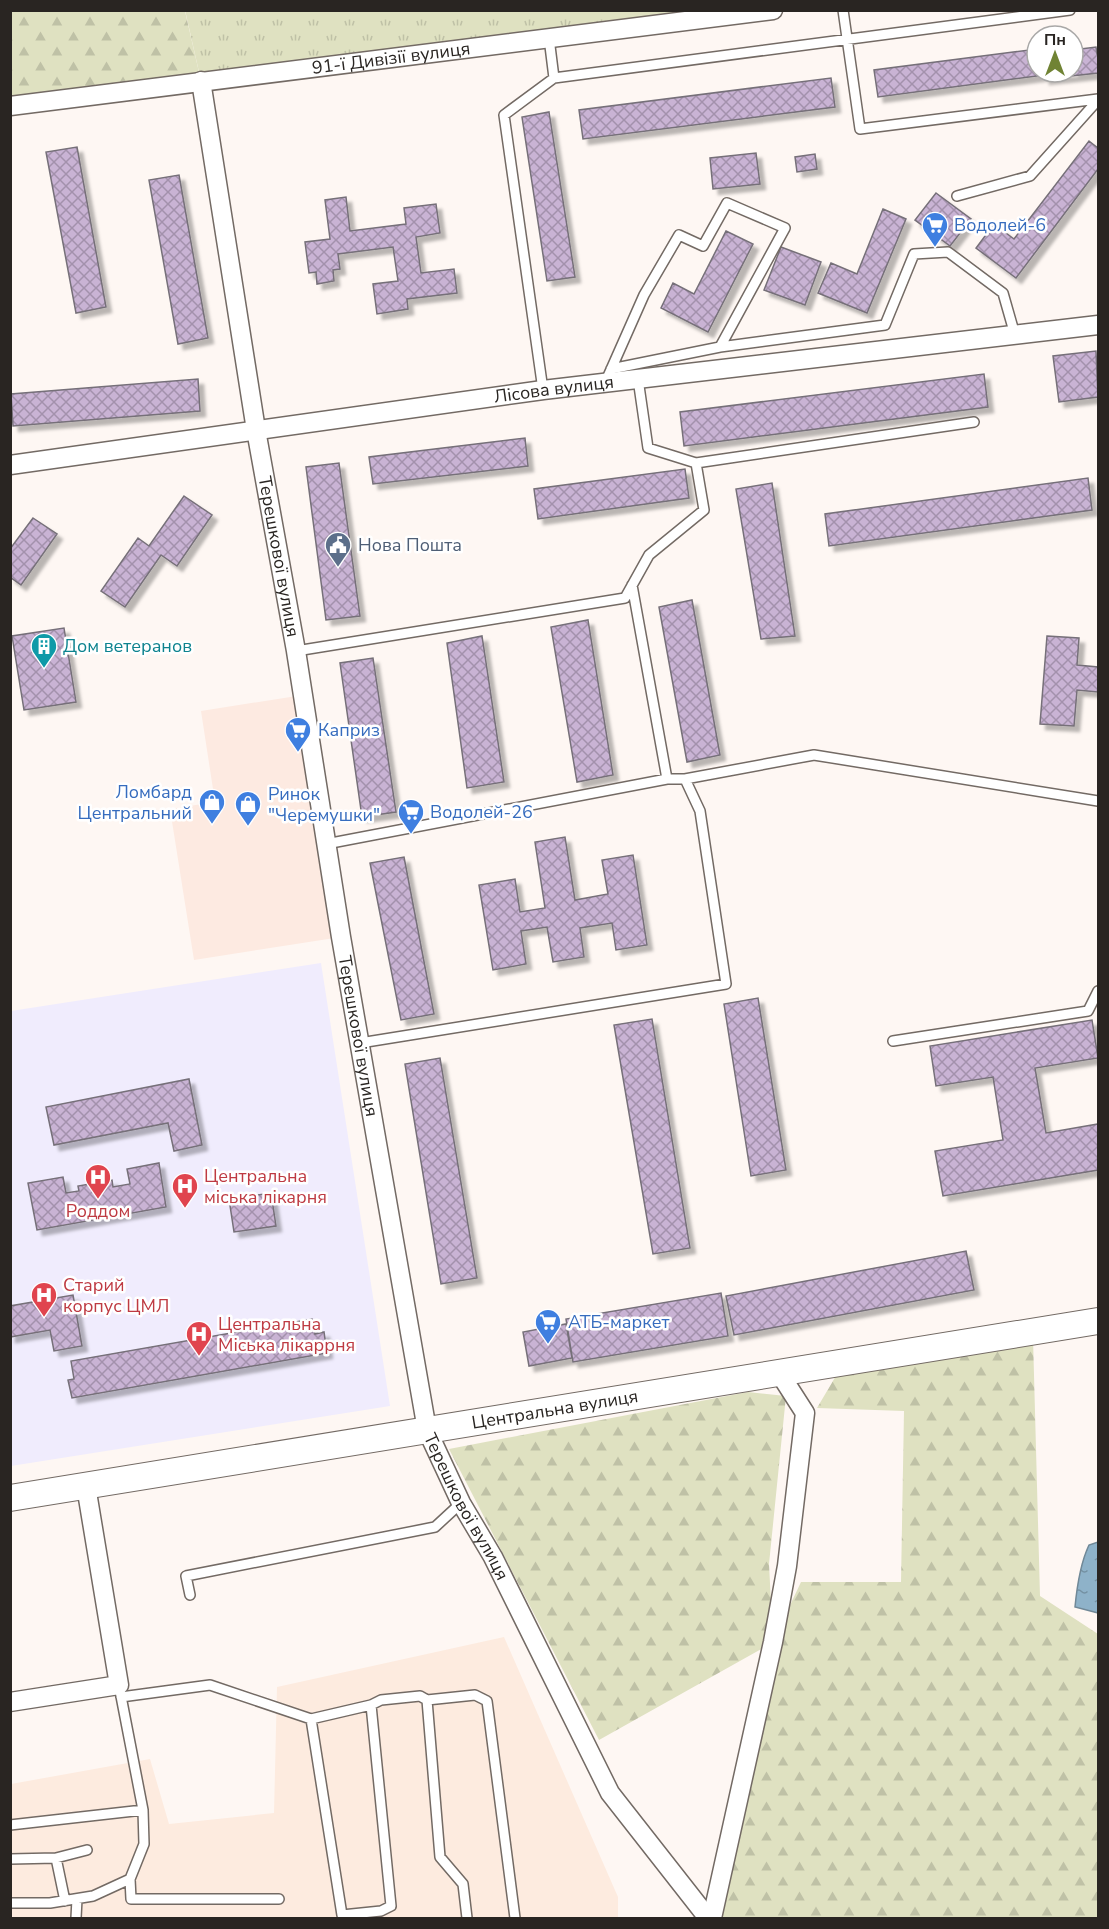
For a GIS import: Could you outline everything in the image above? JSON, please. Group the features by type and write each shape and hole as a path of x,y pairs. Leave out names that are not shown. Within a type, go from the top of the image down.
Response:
{"main road":[{"name":"Центральна вулиця","path":"10,1498 1098,1321"}],"street":[{"name":"91-ї Дивізії вулиця","path":"10,106 773,10"},
{"name":"Терешкової вулиця","path":"201,81 256,430 296,651 326,844 427,1430 461,1503 493,1557 610,1793 710,1918"},
{"name":"Лісова вулиця","path":"10,465 543,390 608,376 638,379 1098,325"},
{"path":"710,1918 773,1642 787,1566 805,1413 780,1374"},
{"path":"10,1702 120,1691 86,1486"}],"lane":[{"path":"843,10 860,129 1098,100"},
{"path":"543,390 504,115 554,78 1070,10"},
{"path":"549,38 554,78"},
{"path":"957,196 1030,176 1098,100"},
{"path":"608,376 644,295 680,236 703,246 727,203 785,228 720,347"},
{"path":"608,376 720,347 885,325 914,254 948,252 1003,293 1015,335"},
{"path":"638,379 648,448 696,463 974,422"},
{"path":"296,651 625,598 649,555 704,510 696,463"},
{"path":"632,585 667,779"},
{"path":"326,844 667,779 685,779 814,755 1098,801"},
{"path":"360,1043 726,984 700,811 685,779"},
{"path":"893,1041 1088,1011 1098,991"},
{"path":"190,1595 186,1576 435,1527 461,1503"},
{"path":"279,1899 131,1899 130,1879 144,1844 143,1810 120,1691 210,1685 311,1719 371,1705 381,1700 420,1696 428,1700 475,1695 487,1701 515,1918"},
{"path":"428,1700 440,1857 463,1884 467,1918"},
{"path":"311,1719 342,1915 381,1911 391,1906 371,1705"},
{"path":"10,1825 143,1810"},
{"path":"10,1859 56,1858 87,1850"},
{"path":"56,1858 65,1900"},
{"path":"10,1903 50,1903 93,1896 130,1879"},
{"path":"76,1918 77,1899"}],"shaded area":[{"name":"Ринок \"Черемушки\"","path":"303,695 341,937 194,960 170,809 215,802 201,711"},
{"name":"Центральна міська лікарня","path":"321,963 390,1406 11,1466 11,1011"},
{"path":"504,1637 618,1897 618,1918 11,1918 11,1784 150,1759 169,1824 274,1813 277,1687"}],"green space":[{"path":"185,10 773,11 201,81"},
{"path":"10,11 185,11 201,81 11,106"},
{"path":"1033,1338 1040,1596 1098,1634 1098,1918 712,1918 772,1643 599,1740 449,1449 748,1392 786,1396 769,1564 773,1641 801,1582 901,1582 904,1411 817,1408 840,1369"}],"water":[{"path":"1098,1542 1098,1613 1075,1607 1083,1560 1089,1545"}],"building":[{"path":"1096,47 1098,73 1085,74 1085,48"},
{"path":"1025,51 1025,78 878,97 874,70"},
{"path":"831,78 835,107 583,139 579,110"},
{"path":"549,112 575,277 547,281 522,117"},
{"path":"1089,141 1098,148 1098,169 1016,278 976,248 994,224 1014,239"},
{"path":"77,147 106,307 76,313 46,152"},
{"path":"756,153 760,184 713,189 710,158"},
{"path":"815,154 817,169 797,172 795,157"},
{"path":"179,175 208,338 178,344 149,180"},
{"path":"936,193 971,219 950,246 915,220"},
{"path":"346,197 350,231 406,224 404,208 436,204 440,233 416,237 421,273 454,269 457,293 407,299 408,309 377,314 373,284 398,281 393,247 338,254 340,269 333,270 334,281 317,284 316,272 309,273 305,242 330,239 325,200"},
{"path":"883,209 906,219 867,313 818,293 831,263 857,274"},
{"path":"726,231 753,244 708,332 661,308 673,283 694,294"},
{"path":"781,247 821,262 805,305 764,290"},
{"path":"1096,351 1098,397 1059,402 1053,356"},
{"path":"984,374 988,407 684,446 680,412"},
{"path":"198,379 200,411 13,426 11,394"},
{"path":"525,438 528,466 373,484 369,457"},
{"path":"339,463 360,616 326,620 306,467"},
{"path":"685,469 689,498 538,519 534,489"},
{"path":"1088,478 1092,510 829,546 825,514"},
{"path":"772,483 795,636 761,639 736,489"},
{"path":"184,496 212,515 177,566 161,555 125,607 101,591 138,538 149,546"},
{"path":"33,518 57,534 21,585 10,577 10,549"},
{"path":"692,600 720,755 687,762 659,607"},
{"path":"588,620 613,775 577,782 551,627"},
{"name":"Дом ветеранов","path":"64,628 76,702 24,710 12,636"},
{"path":"482,636 504,782 467,788 447,643"},
{"path":"1047,636 1079,638 1077,665 1098,667 1098,692 1077,690 1074,726 1040,724"},
{"path":"373,658 396,812 362,817 340,663"},
{"path":"565,837 575,900 608,894 602,860 633,855 647,945 616,950 612,923 580,928 584,957 553,962 547,927 521,931 526,964 493,970 479,885 515,879 520,912 545,908 535,842"},
{"path":"404,857 434,1014 401,1020 370,863"},
{"path":"758,998 786,1170 751,1176 724,1004"},
{"path":"652,1019 690,1248 653,1254 614,1025"},
{"path":"1092,1020 1098,1058 1035,1068 1046,1133 1098,1124 1098,1170 943,1196 935,1151 1003,1140 993,1077 936,1086 930,1046"},
{"path":"440,1058 477,1278 441,1284 405,1064"},
{"path":"189,1079 202,1145 174,1151 168,1123 54,1145 46,1107"},
{"name":"Роддом","path":"159,1163 166,1207 37,1230 28,1183 63,1177 66,1193 79,1191 78,1186 112,1180 113,1187 130,1184 127,1169"},
{"path":"271,1193 276,1226 234,1232 229,1199"},
{"path":"966,1251 974,1290 734,1335 726,1296"},
{"path":"721,1293 728,1336 573,1362 566,1319"},
{"name":"Старий корпус ЦМЛ","path":"73,1295 82,1346 54,1351 50,1330 10,1337 10,1306"},
{"name":"Центральна Міська лікаррня","path":"312,1319 315,1334 324,1332 327,1353 72,1398 68,1380 74,1379 71,1361"},
{"name":"АТБ-маркет","path":"566,1324 572,1358 529,1366 523,1332"}],"place":[{"name":"Водолей-6","path":"935,248"},
{"name":"Нова Пошта","path":"338,568"},
{"name":"Дом ветеранов","path":"44,669"},
{"name":"Каприз","path":"298,753"},
{"name":"Ломбард Центральний","path":"212,825"},
{"name":"Ринок \"Черемушки\"","path":"248,827"},
{"name":"Водолей-26","path":"411,835"},
{"name":"Роддом","path":"98,1200"},
{"name":"Центральна міська лікарня","path":"185,1209"},
{"name":"Старий корпус ЦМЛ","path":"44,1318"},
{"name":"АТБ-маркет","path":"548,1345"},
{"name":"Центральна Міська лікаррня","path":"199,1357"}]}
